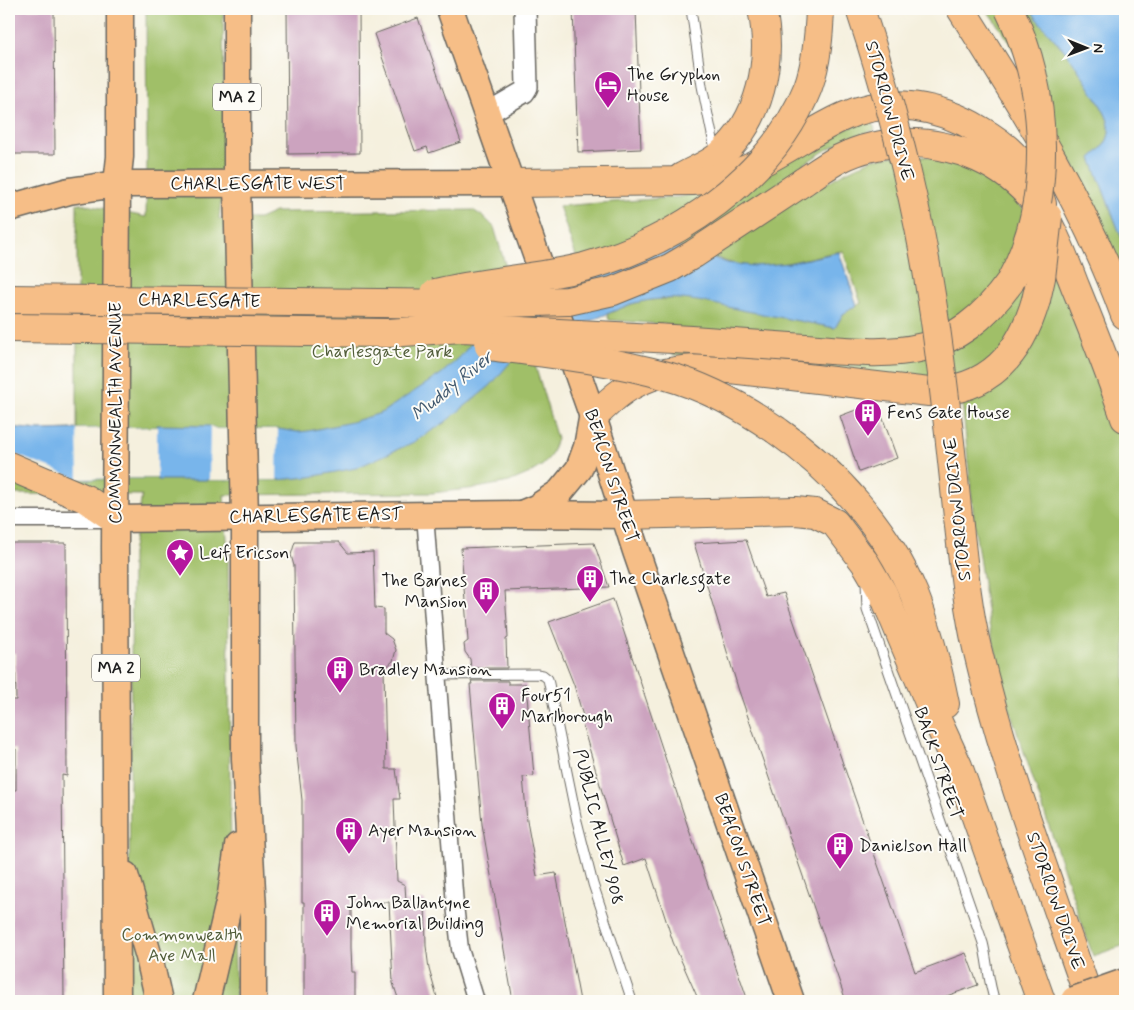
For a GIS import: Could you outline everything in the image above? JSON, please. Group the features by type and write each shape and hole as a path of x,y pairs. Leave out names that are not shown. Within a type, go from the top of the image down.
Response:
{"highway":[{"path":"675,180 717,158 732,144 752,112 763,78 767,49 762,9"},
{"path":"388,304 467,285 554,273 589,265 653,241 674,231 697,216 741,181 765,157 797,112 816,60 820,9"},
{"name":"STORROW DRIVE","path":"860,9 887,96 915,210 931,294 940,354 971,617 989,694 1046,878 1090,1001"},
{"path":"961,9 1030,117 1080,209 1098,245 1125,315"},
{"path":"592,417 628,388 650,377 674,370 700,368 730,369 929,392 952,391 967,386 986,377 1001,365 1012,352 1026,329 1036,300 1044,255 1049,206 1046,147 1039,106 1023,43 1009,9"},
{"path":"510,183 711,179 735,174 778,153 828,124 855,112 885,106 913,106 934,110 961,120 986,133 1004,146 1023,165 1033,181 1041,202 1044,217 1086,314 1125,418"},
{"path":"388,333 462,328 692,340 882,353 903,352 934,343 956,334 979,319 998,299 1020,264 1032,226 1037,201 1041,144 1039,106"},
{"path":"388,304 544,303 578,299 613,291 650,277 683,261 840,159 868,149 892,144 909,142 941,145 972,155 1007,174 1028,195 1044,217"},
{"name":"CHARLESGATE","path":"9,299 388,304"},
{"name":"CHARLESGATE","path":"9,328 388,333"},
{"path":"388,333 626,366 667,376 722,397 776,430 820,465 853,498 883,538 900,566 914,595 925,627 944,697 958,766"},
{"path":"9,466 93,503 115,519"},
{"path":"624,515 796,511 816,513 828,518 839,527 866,564 890,607 928,700 958,766 1041,1001"}],"main road":[{"name":"COMMONWEALTH AVENUE","path":"117,1001 115,478 120,9"},
{"name":"MA 2","path":"206,1001 234,876 242,818 245,758 244,488 237,184 236,9"},
{"name":"BEACON STREET","path":"450,9 592,417 790,1001"},
{"name":"CHARLESGATE WEST","path":"13,202 78,189 117,184 510,183"},
{"path":"521,514 536,508 554,497 579,469 587,447 592,417"},
{"name":"CHARLESGATE EAST","path":"115,519 521,514 624,515"},
{"path":"245,758 253,910 252,1001"},
{"name":"COMMONWEALTH AVENUE","path":"116,817 122,861 159,1001"},
{"path":"1070,1001 1125,982"}],"street":[{"path":"486,114 524,92 527,87 525,9"},
{"path":"425,515 454,905 460,949 476,1001"},
{"name":"CHARLESGATE EAST","path":"9,519 115,519"}],"lane":[{"path":"691,9 702,86 717,158"},
{"name":"BACK STREET","path":"866,564 867,609 983,943 990,972 991,992 995,1001"},
{"name":"PUBLIC ALLEY 908","path":"437,675 537,674 543,675 548,679 576,821 593,884 632,1001"}],"green space":[{"name":"Charlesgate Park","path":"146,9 223,9 225,166 219,219 259,219 275,212 473,210 494,227 557,439 551,455 543,465 530,473 509,482 477,488 432,493 224,495 228,553 230,804 236,1001 128,1001 132,554 142,495 9,494 9,427 39,430 77,429 77,203 146,217"},
{"path":"986,9 1030,9 1073,62 1104,112 1109,126 1107,140 1102,148 1091,158 1125,247 1125,278 1092,202 1007,38"},
{"path":"872,119 875,130 851,137 796,169 810,193 872,159 909,154 944,159 982,173 1017,202 1038,226 1112,406 1125,450 1125,945 1093,956 1010,711 989,624 975,530 962,401 972,371 927,381 712,357 673,355 673,325 609,320 607,314 631,304 647,300 681,298 705,301 835,328 843,314 861,303 843,251 764,266 733,264 718,258 581,271 559,206 680,197 727,186 828,136"}],"water":[{"path":"1030,9 1125,9 1125,247 1091,158 1102,148 1107,140 1109,126 1107,119 1100,104 1073,62"},
{"name":"Muddy River","path":"677,247 694,250 727,263 754,266 789,263 839,252 857,305 843,314 835,328 686,300 660,299 631,304 530,346 514,358 490,386 444,423 414,442 356,468 310,477 277,480 158,480 157,478 43,480 9,476 9,427 39,430 157,427 157,425 210,426 217,429 278,429 298,432 352,422 381,413 441,374 459,358 493,317 657,248"}],"pier":[{"path":"210,426 217,429 278,429 277,480 209,480"},
{"path":"157,427 157,478 78,479 77,429"},
{"path":"9,452 78,479 77,481 9,479"}],"building":[{"path":"9,9 54,9 55,154 9,154"},
{"path":"287,9 359,9 360,153 288,154"},
{"path":"573,9 636,9 641,149 578,152"},
{"path":"418,18 461,142 429,153 427,147 415,151 374,34"},
{"name":"Fens Gate House","path":"877,402 897,458 859,472 840,416"},
{"path":"746,540 766,597 784,593 915,972 966,953 978,985 932,1001 846,1001 739,691 694,543"},
{"path":"295,542 339,542 348,553 373,552 375,608 384,609 384,633 392,639 396,650 393,661 384,669 386,769 396,769 400,799 394,799 397,881 405,885 406,901 425,900 426,946 429,969 438,1001 399,1001 393,983 389,902 351,903 351,948 352,972 355,972 355,1001 304,1001 302,800 296,746 294,566 291,555"},
{"path":"10,543 66,543 67,776 62,775 64,1001 9,1001 11,887 9,887 9,790 16,790 16,749 9,750 9,700 16,700 15,653 9,653"},
{"path":"594,543 609,587 505,591 508,638 506,639 507,668 471,668 470,659 465,652 464,644 468,641 461,548"},
{"path":"613,599 748,1001 699,1001 673,942 646,858 624,866 580,717 583,716 574,685 549,622"},
{"path":"471,681 508,681 508,684 526,684 534,776 523,777 527,821 537,876 556,873 580,1001 513,1001 482,824"}],"place":[{"name":"The Gryphon House","path":"608,109"},
{"name":"Fens Gate House","path":"868,437"},
{"name":"Leif Ericson","path":"180,577"},
{"name":"The Charlesgate","path":"590,603"},
{"name":"The Barnes Mansion","path":"486,615"},
{"name":"Bradley Mansion","path":"340,694"},
{"name":"Four51 Marlborough","path":"502,730"},
{"name":"Ayer Mansion","path":"349,855"},
{"name":"Danielson Hall","path":"840,870"},
{"name":"John Ballantyne Memorial Building","path":"327,937"}],"park label":[{"name":"Commonwealth Ave Mall","path":"182,945"}]}
